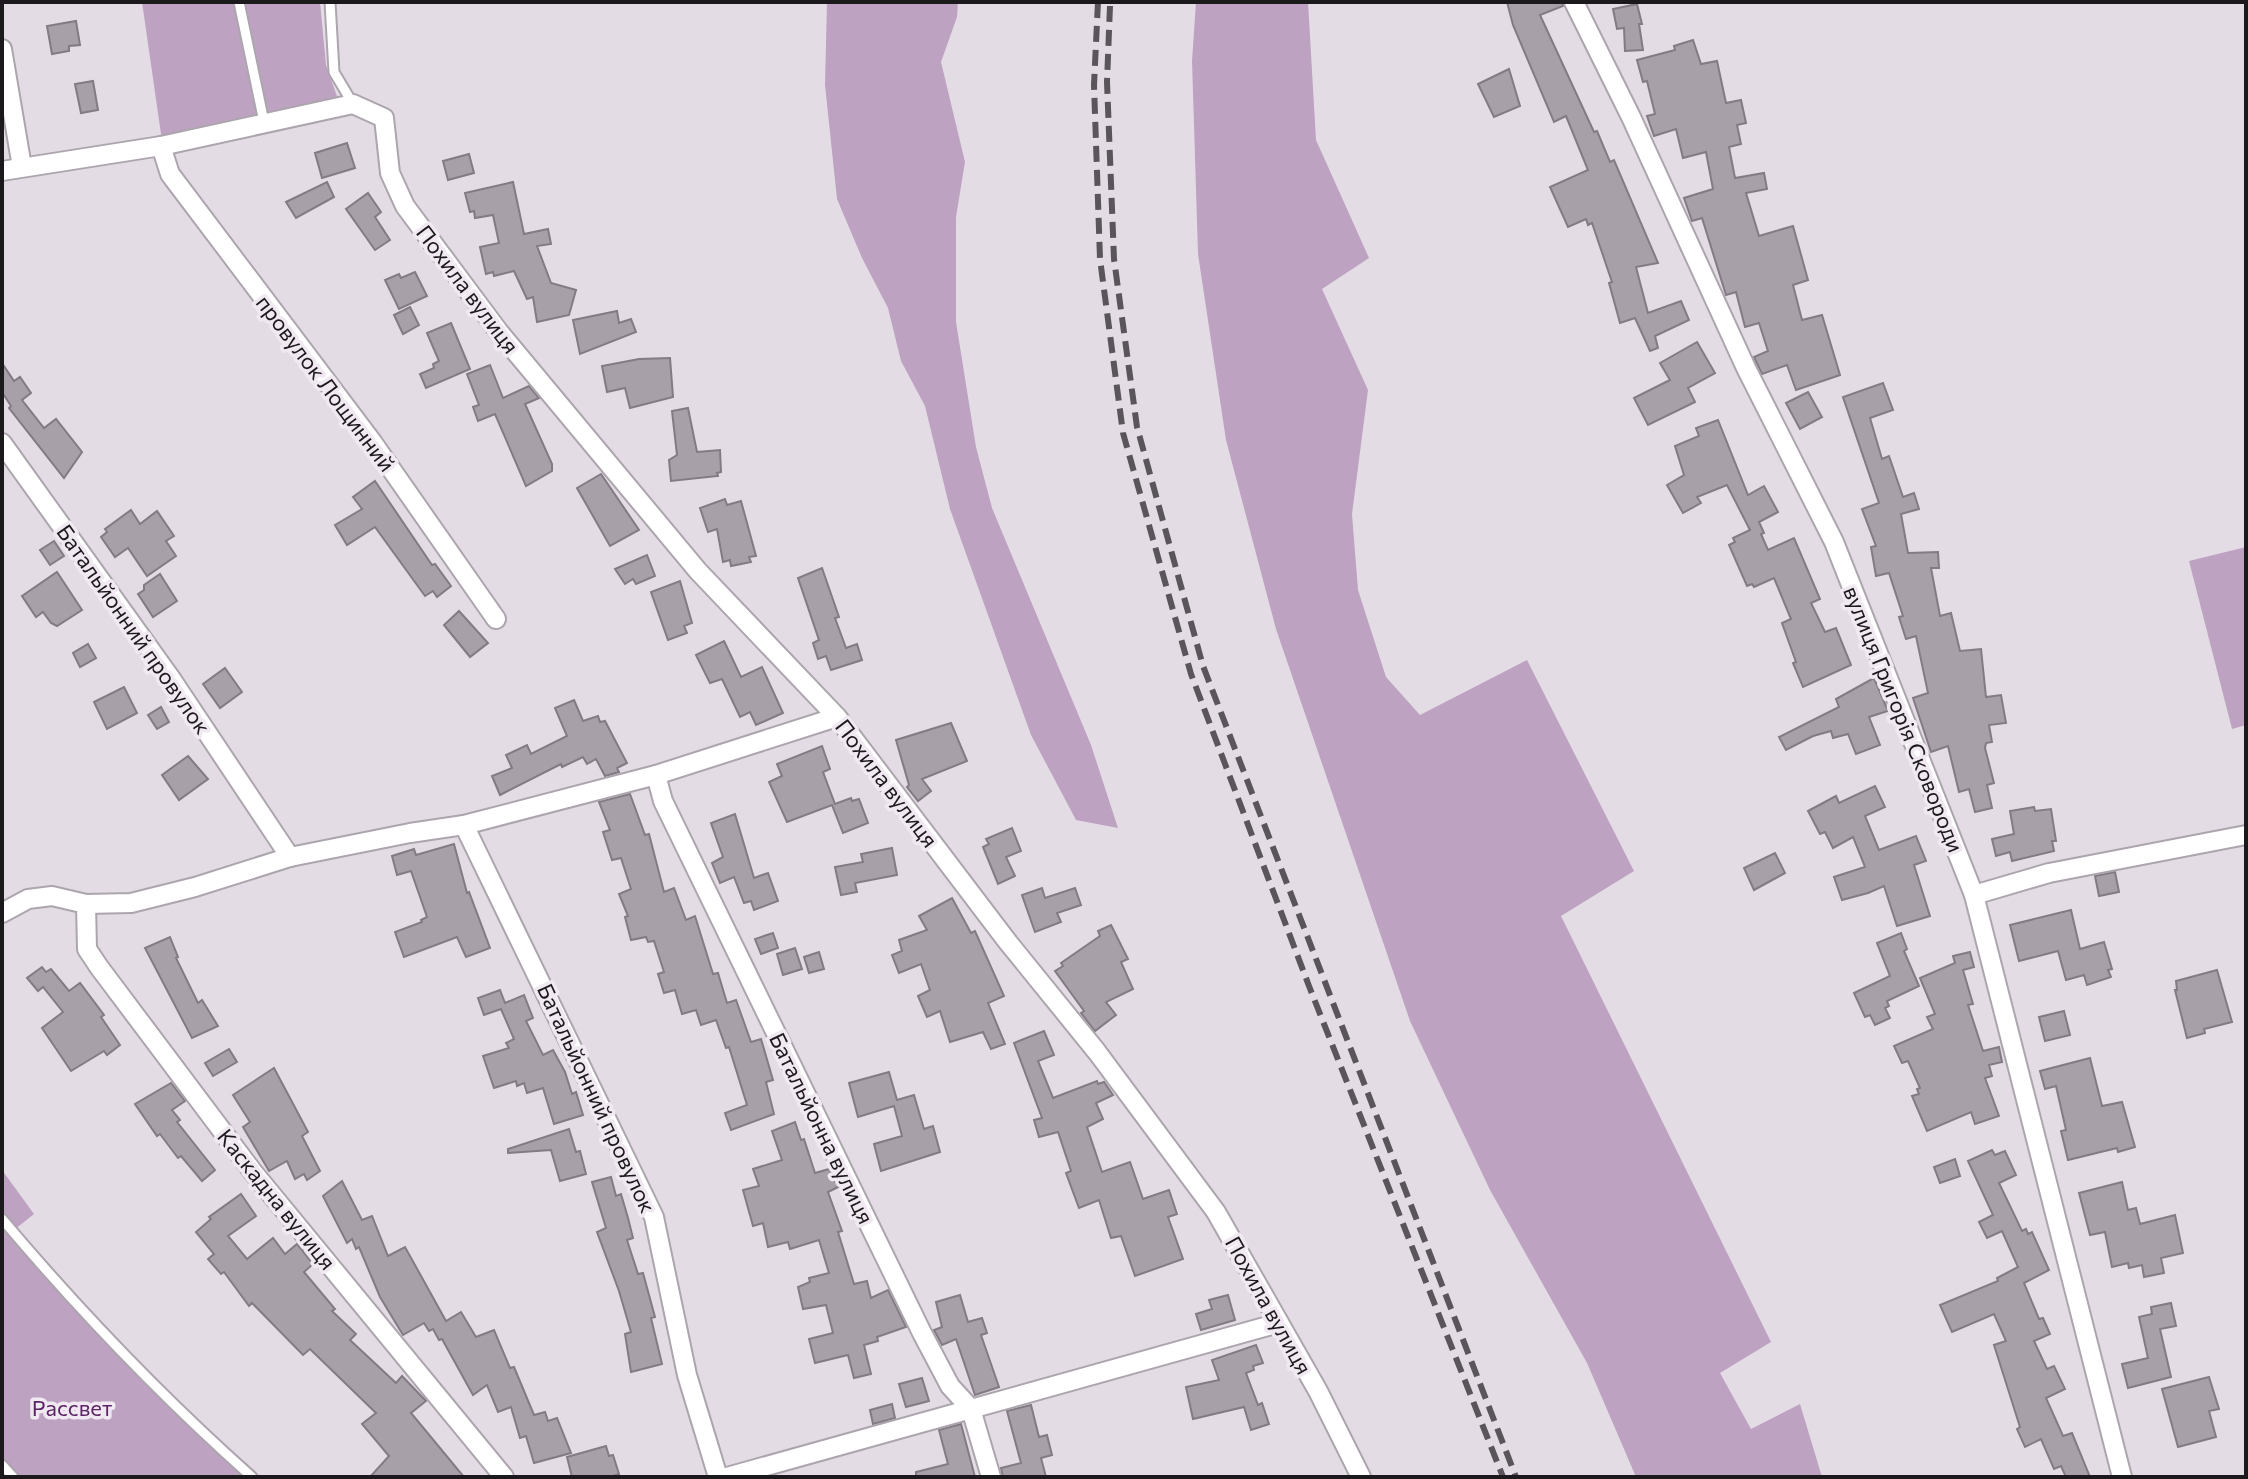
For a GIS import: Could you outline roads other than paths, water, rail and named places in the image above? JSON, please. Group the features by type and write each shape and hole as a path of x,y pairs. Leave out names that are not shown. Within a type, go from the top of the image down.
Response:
{"street":[{"name":"вулиця Григорія Сковороди","path":"1574,2 1631,117 1746,368 1834,542 1974,895 2122,1477"},
{"path":"2,49 22,167"},
{"path":"2,171 161,146 353,104"},
{"name":"Похила вулиця","path":"353,104 384,118 390,173 405,206 499,332 698,571 837,717 1179,1160 1216,1212 1318,1391 1361,1477"},
{"name":"провулок Лощинний","path":"161,146 170,174 373,443 496,619"},
{"name":"Батальйонний провулок","path":"2,443 172,680 290,857"},
{"path":"2,913 28,899 52,896 86,904 131,903 195,887 290,857 464,825 656,775 837,717"},
{"name":"Батальйонна вулиця","path":"656,775 663,801 922,1333 950,1386 971,1409 991,1477"},
{"name":"Батальйонний провулок","path":"464,825 654,1217 687,1375 718,1477"},
{"path":"1974,895 2049,873 2246,835"},
{"name":"Каскадна вулиця","path":"86,904 87,949 99,967 253,1172 504,1477"},
{"path":"727,1477 1279,1323"}],"lane":[{"path":"239,2 264,122"},
{"path":"330,2 334,72 353,104"},
{"path":"2,1219 156,1388 252,1477"},
{"path":"2,1465 13,1477"}],"railway":[{"path":"1098,2 1094,85 1100,259 1123,433 1191,674 1309,986 1503,1477"},
{"path":"1110,6 1107,82 1114,259 1137,427 1203,666 1516,1477"}],"park label":[{"name":"Рассвет","path":"72,1407"}]}
